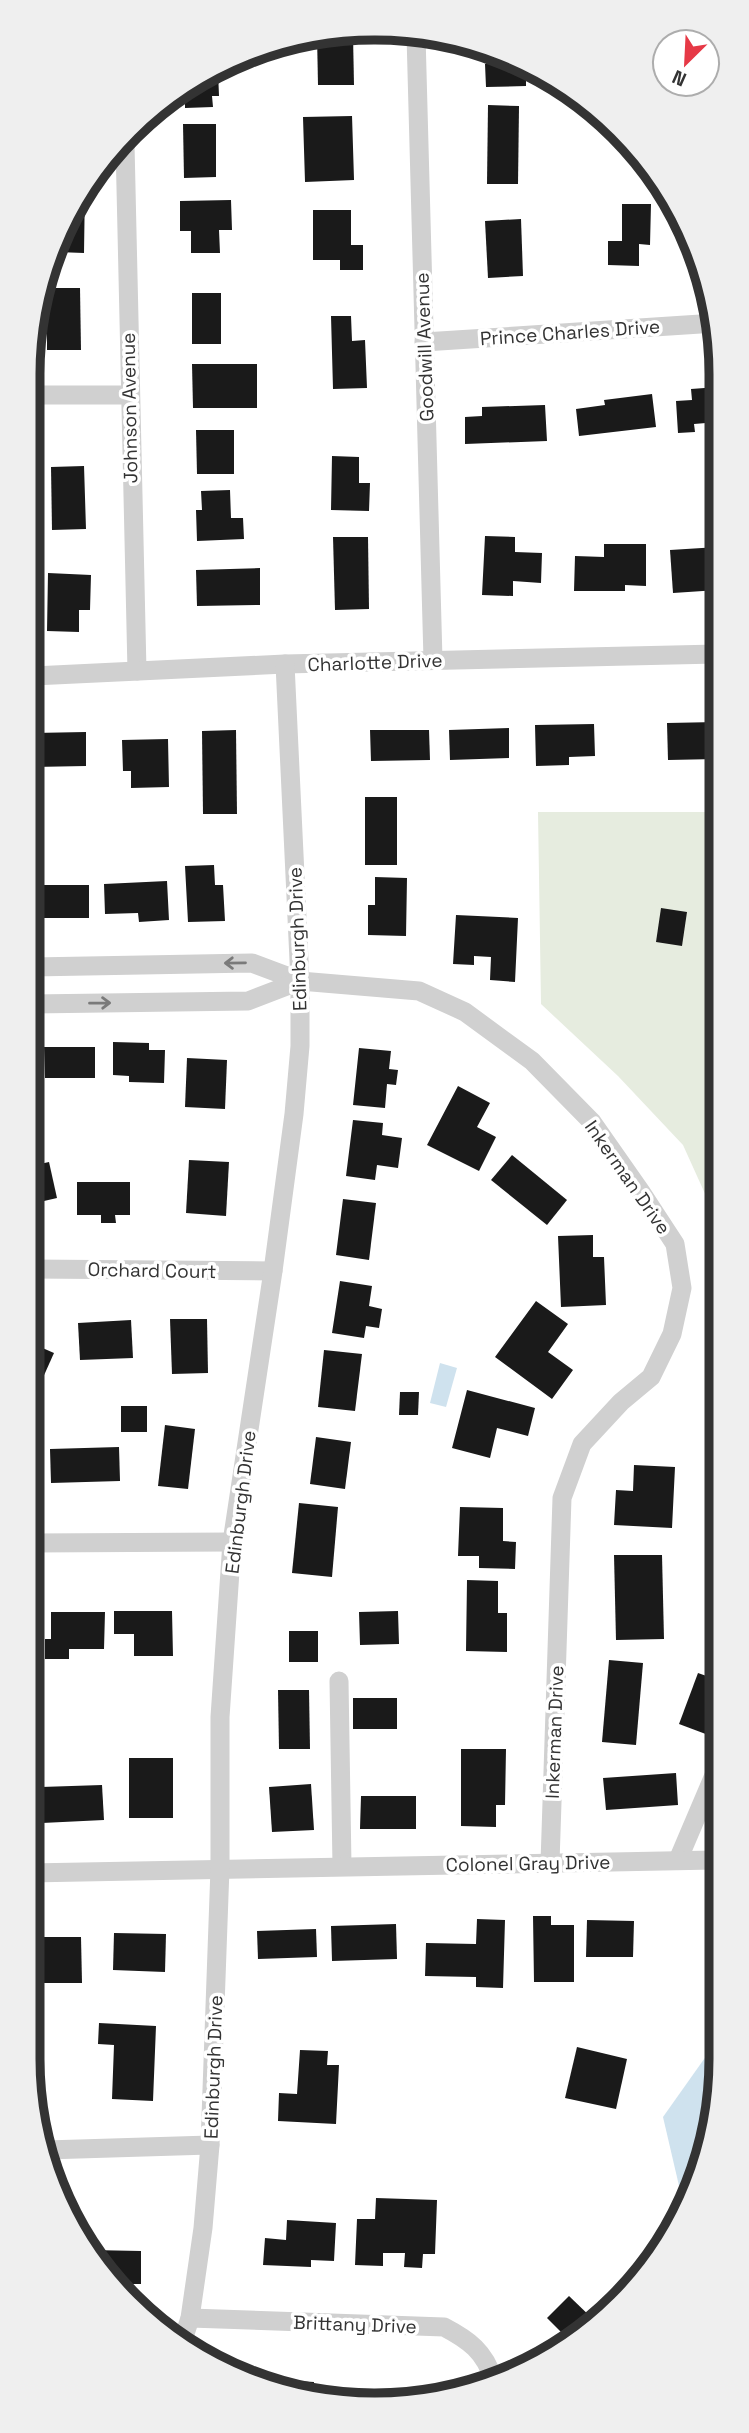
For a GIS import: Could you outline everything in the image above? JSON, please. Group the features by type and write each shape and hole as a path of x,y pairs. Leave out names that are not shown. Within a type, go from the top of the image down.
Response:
{"street":[{"name":"Goodwill Avenue","path":"416,43 433,660"},
{"name":"Johnson Avenue","path":"125,152 128,395 137,671"},
{"name":"Prince Charles Drive","path":"424,342 705,324"},
{"path":"40,396 128,395"},
{"name":"Charlotte Drive","path":"40,676 285,664 709,654"},
{"name":"Edinburgh Drive","path":"185,2333 190,2318 203,2228 210,2145 220,1868 220,1717 232,1542 295,1114 300,981 285,664"},
{"name":"Inkerman Drive","path":"40,967 252,963 300,981 419,991 465,1012 532,1061 592,1122 675,1244 682,1288 672,1334 650,1377 582,1444 562,1498 550,1863"},
{"name":"Inkerman Drive","path":"40,1004 248,1001 300,981"},
{"name":"Orchard Court","path":"40,1269 273,1271"},
{"path":"40,1543 232,1542"},
{"path":"339,1681 342,1866"},
{"path":"678,1860 709,1787"},
{"name":"Colonel Gray Drive","path":"40,1873 709,1860"},
{"path":"53,2150 210,2145"},
{"name":"Brittany Drive","path":"190,2318 444,2327 470,2340 489,2364 491,2371"}],"shaded area":[{"path":"538,812 709,812 709,1203 683,1145 618,1076 541,1004"}],"water":[{"path":"440,1363 457,1368 446,1407 430,1403"},
{"path":"709,2052 702,2124 691,2166 680,2192 663,2117"}],"building":[{"path":"353,41 354,85 318,85 317,46"},
{"path":"485,64 492,64 526,77 526,86 486,87"},
{"path":"218,79 219,96 212,96 213,107 185,108 185,100"},
{"path":"488,105 519,106 518,184 487,184"},
{"path":"352,116 354,180 305,182 303,117"},
{"path":"183,124 216,124 216,177 184,178"},
{"path":"231,200 232,230 219,230 220,253 191,253 191,231 180,231 180,201"},
{"path":"622,204 651,204 650,245 639,244 639,266 608,265 608,241 622,241"},
{"path":"85,208 84,253 64,252"},
{"path":"313,210 351,210 351,245 363,245 363,270 340,270 340,260 313,260"},
{"path":"521,219 523,276 488,278 485,221"},
{"path":"52,288 80,288 81,350 47,350 47,309"},
{"path":"192,293 221,293 221,344 192,344"},
{"path":"331,316 351,316 352,341 365,340 367,388 333,389"},
{"path":"192,364 257,364 257,408 193,408"},
{"path":"709,388 709,423 694,424 695,432 678,433 676,401 692,400 691,389"},
{"path":"652,394 656,427 579,436 576,409 605,405 604,400"},
{"path":"545,405 547,441 465,444 465,417 482,416 482,407"},
{"path":"196,430 234,430 234,474 197,474"},
{"path":"332,456 359,457 359,483 370,483 369,511 331,510"},
{"path":"84,466 86,529 52,530 51,467"},
{"path":"230,490 231,518 243,518 244,539 197,541 196,510 202,510 201,491"},
{"path":"485,536 515,537 515,552 542,553 541,583 513,581 513,596 482,595"},
{"path":"333,537 368,537 369,609 335,610"},
{"path":"604,544 646,544 646,586 625,585 625,591 574,591 575,556 604,557"},
{"path":"709,548 709,591 673,593 670,550"},
{"path":"260,568 260,605 197,606 196,570"},
{"path":"48,573 91,575 90,610 79,610 79,632 47,631"},
{"path":"709,722 709,759 668,760 667,723"},
{"path":"594,724 595,756 569,757 569,765 536,766 535,725"},
{"path":"509,728 509,758 450,760 449,730"},
{"path":"236,730 237,814 203,814 202,731"},
{"path":"370,730 429,730 430,760 371,761"},
{"path":"86,732 86,766 40,767 40,733"},
{"path":"168,739 169,787 131,788 131,771 123,771 122,740"},
{"path":"365,797 397,797 397,865 365,865"},
{"path":"214,865 215,885 223,885 225,921 188,922 185,866"},
{"path":"375,877 407,878 406,936 368,935 368,905 375,905"},
{"path":"167,881 169,920 139,922 138,913 105,914 104,884"},
{"path":"40,885 89,885 89,918 40,918"},
{"path":"661,908 687,912 682,946 656,942"},
{"path":"456,915 518,918 515,982 490,980 491,957 474,956 474,965 453,964"},
{"path":"113,1042 149,1043 149,1050 165,1050 164,1083 129,1082 129,1076 113,1075"},
{"path":"44,1047 95,1047 95,1078 45,1078"},
{"path":"359,1048 391,1051 389,1069 398,1070 396,1085 387,1084 385,1108 353,1105"},
{"path":"187,1058 227,1060 225,1109 185,1107"},
{"path":"458,1086 490,1103 477,1127 496,1137 479,1171 427,1145"},
{"path":"353,1120 383,1123 382,1135 402,1138 398,1168 377,1165 375,1180 346,1176"},
{"path":"512,1155 567,1200 547,1225 491,1180"},
{"path":"189,1160 229,1162 226,1216 186,1213"},
{"path":"49,1162 57,1198 40,1202 40,1164"},
{"path":"77,1182 130,1182 130,1215 115,1215 116,1223 101,1223 101,1215 77,1215"},
{"path":"343,1199 376,1203 369,1260 336,1255"},
{"path":"593,1235 593,1257 604,1257 606,1305 561,1307 558,1236"},
{"path":"340,1281 372,1286 369,1306 382,1309 379,1328 366,1326 364,1338 332,1333"},
{"path":"536,1301 568,1324 548,1352 573,1370 552,1399 495,1357"},
{"path":"170,1319 207,1319 208,1373 172,1374"},
{"path":"131,1320 133,1358 80,1360 78,1323"},
{"path":"40,1347 54,1353 40,1382"},
{"path":"324,1350 362,1354 355,1411 318,1407"},
{"path":"467,1390 535,1408 528,1436 497,1428 490,1458 452,1448"},
{"path":"400,1392 419,1392 418,1415 399,1415"},
{"path":"121,1406 147,1406 147,1432 121,1432"},
{"path":"165,1425 195,1429 188,1489 158,1486"},
{"path":"316,1437 351,1442 345,1489 310,1484"},
{"path":"119,1447 120,1481 51,1483 50,1449"},
{"path":"634,1465 675,1467 672,1528 614,1525 616,1490 633,1491"},
{"path":"299,1503 338,1507 332,1577 292,1573"},
{"path":"460,1507 503,1508 503,1541 516,1542 515,1569 479,1568 479,1556 458,1556"},
{"path":"614,1555 662,1555 664,1639 616,1640"},
{"path":"467,1580 498,1581 498,1613 507,1613 507,1652 466,1651"},
{"path":"114,1611 172,1611 173,1656 134,1656 134,1634 114,1634"},
{"path":"398,1611 399,1644 360,1645 359,1612"},
{"path":"51,1612 105,1612 104,1649 69,1649 69,1659 45,1659 45,1639 51,1639"},
{"path":"289,1631 318,1631 318,1662 289,1662"},
{"path":"609,1660 643,1663 636,1745 602,1742"},
{"path":"698,1673 709,1677 709,1735 679,1724"},
{"path":"278,1690 309,1690 310,1749 279,1749"},
{"path":"353,1698 397,1698 397,1729 353,1729"},
{"path":"461,1749 506,1749 505,1805 496,1805 496,1827 461,1826"},
{"path":"129,1758 173,1758 173,1818 129,1818"},
{"path":"676,1773 678,1805 606,1810 603,1778"},
{"path":"311,1784 314,1830 272,1832 269,1787"},
{"path":"102,1785 104,1820 42,1823 41,1787"},
{"path":"361,1796 416,1796 416,1829 360,1829"},
{"path":"533,1916 551,1916 551,1925 574,1925 574,1982 534,1982"},
{"path":"477,1919 505,1920 503,1988 476,1987 476,1977 425,1976 426,1943 476,1944"},
{"path":"587,1920 634,1921 633,1957 586,1957"},
{"path":"396,1924 397,1959 332,1961 331,1926"},
{"path":"316,1929 317,1957 258,1959 257,1931"},
{"path":"114,1933 166,1934 165,1972 113,1970"},
{"path":"40,1937 81,1937 82,1983 40,1983"},
{"path":"99,2023 156,2026 153,2101 112,2099 114,2045 98,2044"},
{"path":"577,2047 627,2059 616,2109 565,2098"},
{"path":"300,2050 328,2051 327,2065 339,2065 336,2124 278,2121 279,2093 297,2094"},
{"path":"376,2198 437,2200 435,2254 423,2254 422,2268 404,2267 405,2253 383,2253 383,2266 355,2265 357,2219 375,2219"},
{"path":"287,2220 336,2223 334,2261 311,2260 311,2267 263,2265 265,2238 286,2240"},
{"path":"101,2250 141,2251 141,2284 128,2284"},
{"path":"569,2296 589,2315 563,2334 547,2318"},
{"path":"285,2380 314,2382 314,2387"}]}
